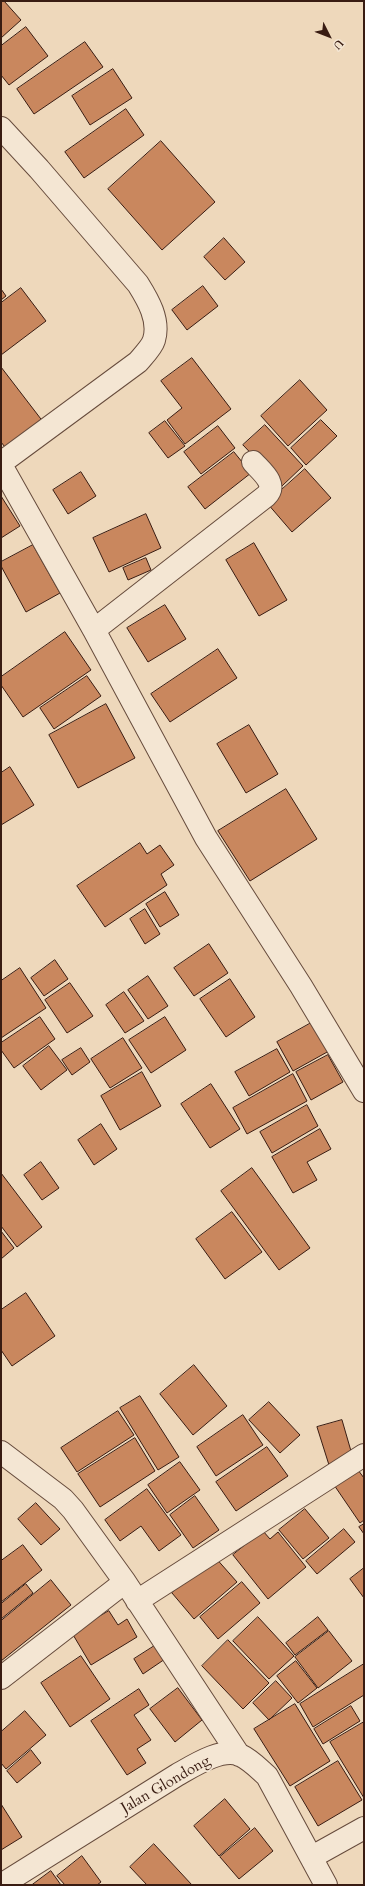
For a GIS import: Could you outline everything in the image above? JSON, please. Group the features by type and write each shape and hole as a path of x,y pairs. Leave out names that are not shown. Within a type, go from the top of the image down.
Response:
{"street":[{"path":"1,128 40,169 138,284 149,302 156,324 154,341 138,362 1,464 94,630 206,838 301,986 364,1091"},
{"path":"94,630 269,493 270,484 253,462"},
{"path":"1,1452 63,1499 125,1582 239,1755"},
{"path":"137,1601 364,1455"},
{"path":"1,1678 125,1582"},
{"name":"Jalan Glondong","path":"1,1885 204,1760 219,1754 239,1755 255,1765 267,1776 326,1885"},
{"path":"312,1857 364,1828"}],"building":[{"path":"1,1 4,1 21,20 1,38"},
{"path":"26,27 48,56 9,85 1,75 1,46"},
{"path":"85,42 103,67 34,114 17,89"},
{"path":"113,69 132,98 90,125 72,96"},
{"path":"126,109 144,135 84,178 65,152"},
{"path":"161,141 215,202 162,250 108,189"},
{"path":"224,238 245,262 225,280 204,257"},
{"path":"203,286 218,306 187,330 172,310"},
{"path":"21,288 46,321 1,355 1,303"},
{"path":"1,289 6,296 1,300"},
{"path":"192,358 231,409 185,444 167,420 182,408 161,381"},
{"path":"1,367 44,423 8,451 1,442"},
{"path":"300,380 327,410 288,446 261,416"},
{"path":"321,420 337,436 306,465 291,448"},
{"path":"165,421 185,446 168,458 149,433"},
{"path":"265,425 303,466 282,486 243,445"},
{"path":"218,426 235,448 201,474 184,452"},
{"path":"234,452 251,473 205,509 188,487"},
{"path":"305,469 331,498 292,532 267,503"},
{"path":"81,472 96,496 68,514 53,490"},
{"path":"1,496 20,526 1,538"},
{"path":"146,514 161,548 109,572 93,538"},
{"path":"254,543 287,600 259,616 226,560"},
{"path":"33,545 60,593 26,612 1,566 1,562"},
{"path":"146,558 151,570 128,580 123,568"},
{"path":"165,605 186,639 148,662 127,628"},
{"path":"65,632 91,670 23,717 1,685 1,677"},
{"path":"218,649 237,678 170,722 151,694"},
{"path":"87,676 101,696 54,729 40,708"},
{"path":"106,704 135,758 78,788 49,735"},
{"path":"249,725 278,774 246,793 217,744"},
{"path":"10,767 34,805 1,825 1,773"},
{"path":"286,789 317,839 250,881 218,831"},
{"path":"140,843 147,854 160,845 174,865 161,874 167,885 105,927 77,886"},
{"path":"165,892 179,915 160,927 146,904"},
{"path":"145,909 160,934 145,944 130,919"},
{"path":"209,944 228,973 194,996 174,968"},
{"path":"55,960 68,979 44,996 31,978"},
{"path":"20,968 46,1008 1,1038 1,981"},
{"path":"148,976 168,1006 148,1019 128,990"},
{"path":"230,979 255,1017 226,1037 200,999"},
{"path":"70,983 93,1016 67,1033 45,1000"},
{"path":"124,992 144,1021 125,1033 106,1005"},
{"path":"40,1017 55,1039 14,1068 1,1050 1,1043"},
{"path":"165,1017 186,1050 151,1073 129,1040"},
{"path":"313,1022 329,1051 293,1071 277,1042"},
{"path":"123,1038 142,1068 110,1088 91,1059"},
{"path":"49,1046 67,1070 41,1090 23,1066"},
{"path":"81,1048 90,1062 72,1075 62,1060"},
{"path":"277,1049 290,1072 249,1096 235,1072"},
{"path":"328,1055 343,1082 311,1100 296,1072"},
{"path":"142,1072 161,1106 120,1130 101,1096"},
{"path":"293,1074 307,1101 247,1134 233,1108"},
{"path":"211,1084 240,1129 210,1148 181,1104"},
{"path":"307,1105 318,1126 272,1153 260,1132"},
{"path":"101,1124 117,1149 94,1165 78,1140"},
{"path":"320,1129 331,1149 307,1162 317,1180 293,1193 272,1157"},
{"path":"41,1162 59,1188 42,1200 24,1175"},
{"path":"252,1168 310,1248 279,1270 221,1191"},
{"path":"1,1173 42,1227 17,1247 1,1226"},
{"path":"232,1212 262,1252 225,1279 196,1239"},
{"path":"1,1231 14,1248 1,1259"},
{"path":"26,1293 55,1336 12,1366 1,1350 1,1310"},
{"path":"194,1365 227,1406 193,1435 160,1394"},
{"path":"140,1396 179,1457 158,1470 120,1408"},
{"path":"269,1402 300,1435 280,1453 249,1420"},
{"path":"118,1411 134,1435 77,1472 61,1448"},
{"path":"243,1415 263,1445 216,1476 197,1447"},
{"path":"342,1420 353,1458 329,1465 317,1427"},
{"path":"135,1438 155,1471 100,1507 78,1474"},
{"path":"267,1447 288,1476 236,1511 216,1482"},
{"path":"180,1462 200,1490 167,1513 148,1485"},
{"path":"355,1466 364,1478 364,1520 360,1523 332,1482"},
{"path":"147,1489 181,1535 159,1551 141,1526 120,1541 105,1520"},
{"path":"195,1496 219,1530 193,1548 170,1515"},
{"path":"36,1503 60,1529 41,1545 18,1519"},
{"path":"305,1509 329,1538 303,1559 279,1530"},
{"path":"364,1524 364,1534 359,1527"},
{"path":"344,1529 355,1542 317,1574 306,1561"},
{"path":"263,1531 270,1539 278,1532 306,1567 268,1599 233,1555"},
{"path":"23,1545 42,1570 1,1602 1,1561"},
{"path":"214,1556 237,1582 194,1619 172,1593"},
{"path":"364,1568 364,1598 350,1579"},
{"path":"51,1580 71,1605 1,1661 1,1621"},
{"path":"242,1582 260,1603 218,1639 200,1617"},
{"path":"26,1584 33,1593 1,1619 1,1604"},
{"path":"109,1611 118,1625 127,1619 137,1637 91,1665 72,1633"},
{"path":"258,1617 294,1656 269,1679 233,1641"},
{"path":"318,1617 328,1630 295,1655 286,1643"},
{"path":"329,1631 352,1661 318,1688 295,1657"},
{"path":"228,1640 269,1683 243,1709 202,1666"},
{"path":"156,1645 165,1659 143,1674 134,1659"},
{"path":"81,1656 110,1699 70,1727 41,1683"},
{"path":"296,1661 317,1688 298,1703 277,1676"},
{"path":"364,1664 364,1695 313,1727 300,1704"},
{"path":"276,1681 292,1698 269,1720 253,1703"},
{"path":"178,1688 202,1720 175,1742 150,1709"},
{"path":"139,1689 149,1705 134,1715 151,1740 137,1749 146,1763 127,1775 91,1721"},
{"path":"295,1704 330,1761 290,1786 254,1729"},
{"path":"351,1706 360,1721 323,1744 314,1729"},
{"path":"25,1711 46,1735 6,1769 1,1763 1,1732"},
{"path":"364,1722 364,1798 330,1742"},
{"path":"31,1750 41,1763 17,1783 7,1771"},
{"path":"338,1761 362,1800 318,1826 295,1787"},
{"path":"225,1799 250,1829 219,1856 194,1826"},
{"path":"1,1804 22,1837 1,1850"},
{"path":"255,1828 273,1851 239,1879 220,1857"},
{"path":"154,1844 192,1885 147,1885 130,1867"},
{"path":"82,1856 101,1882 97,1885 65,1885 57,1876"},
{"path":"51,1871 61,1885 32,1885"}]}
